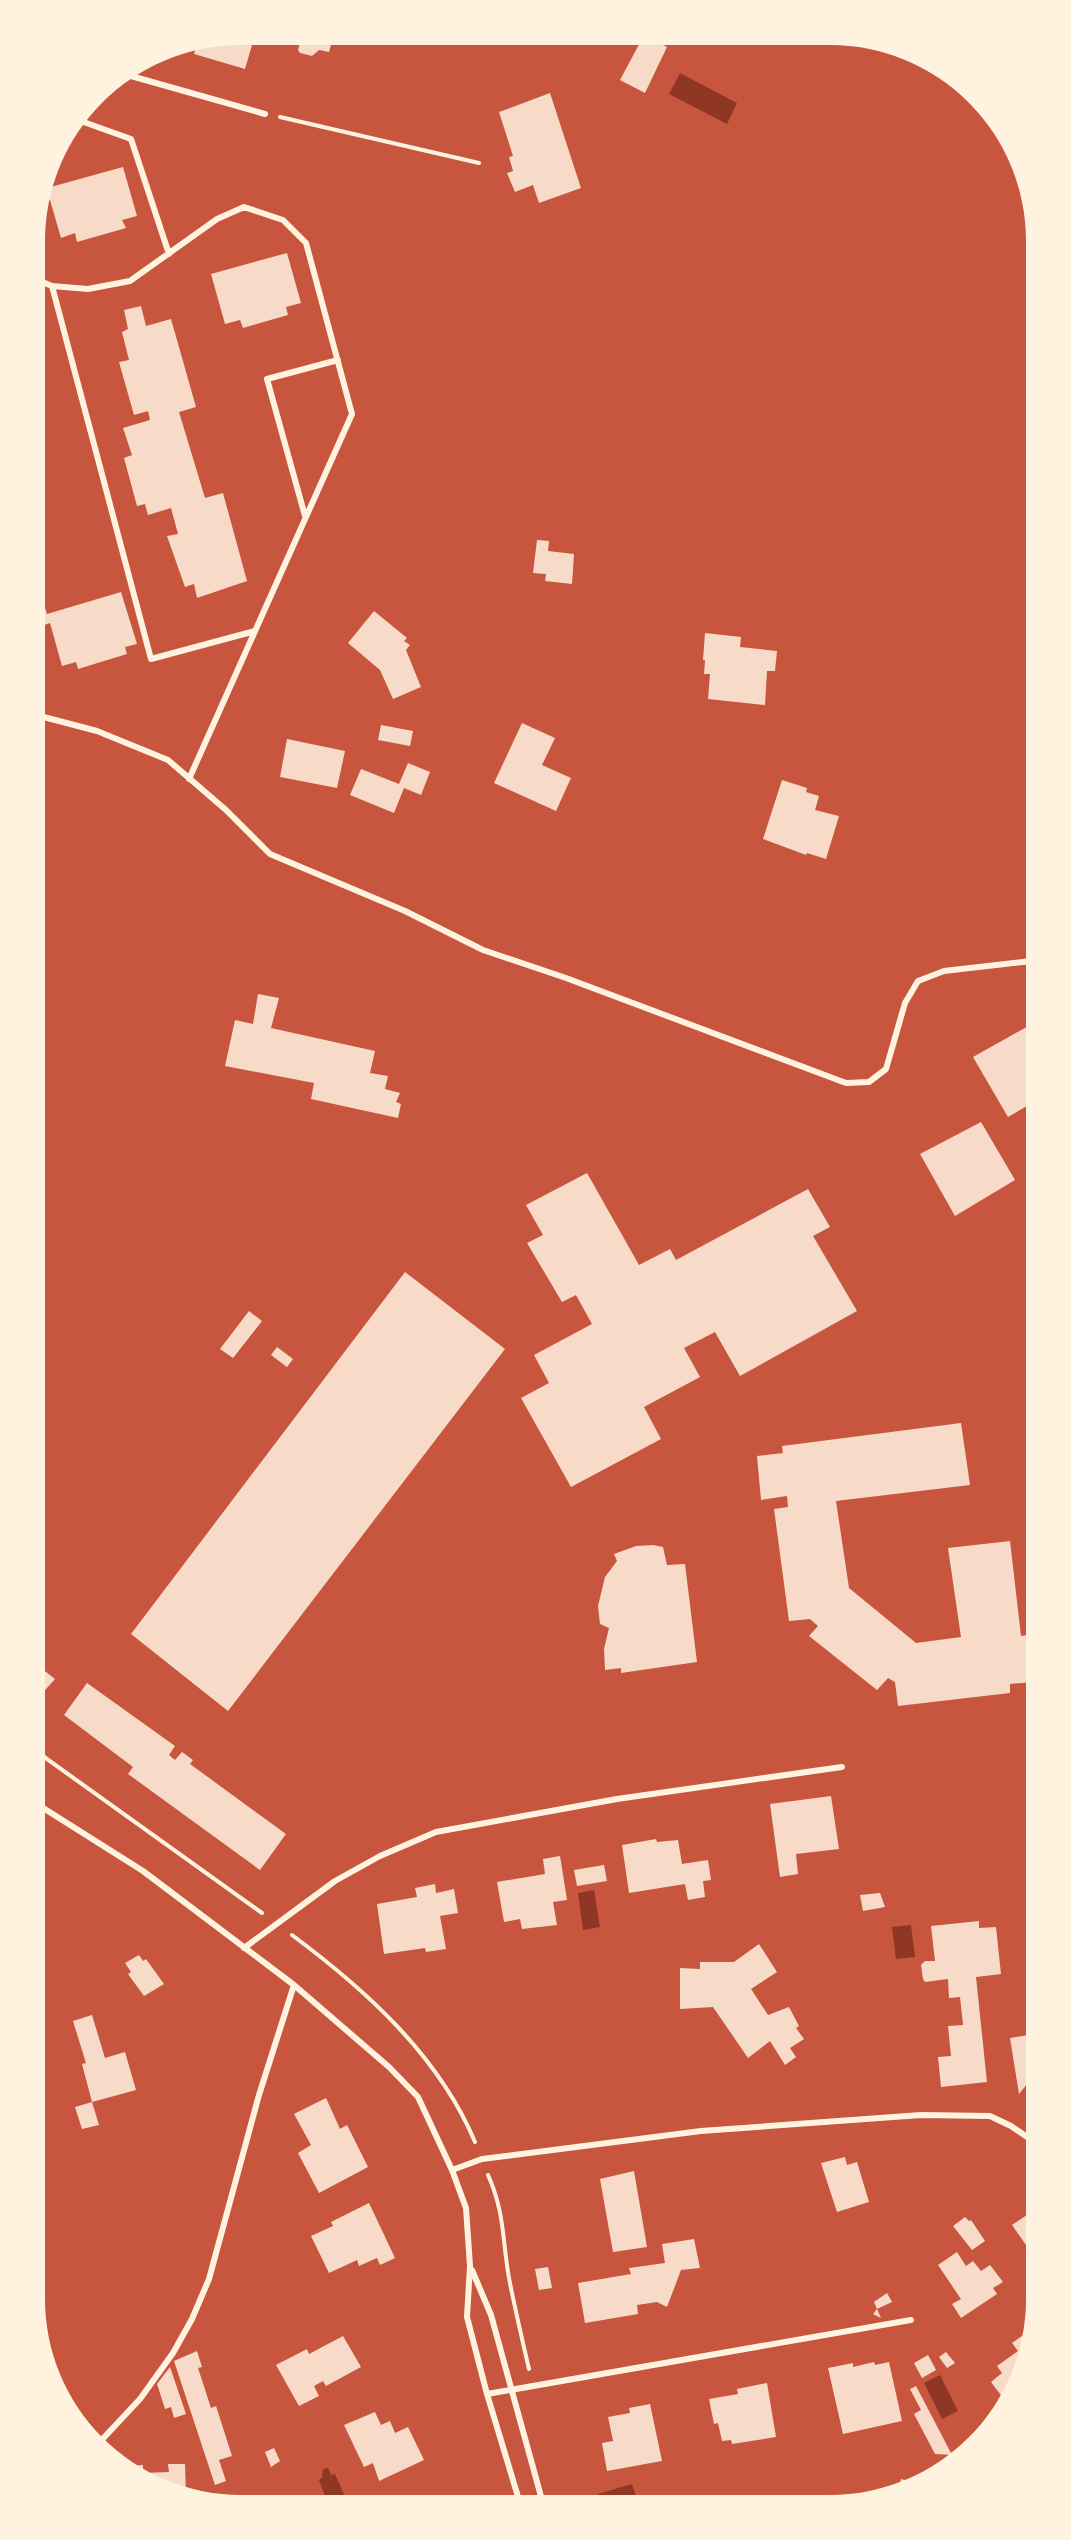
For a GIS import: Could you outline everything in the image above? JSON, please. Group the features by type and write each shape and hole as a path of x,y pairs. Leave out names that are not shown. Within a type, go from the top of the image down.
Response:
{"street":[{"path":"134,77 265,114"},
{"path":"85,123 130,139 169,254"},
{"path":"45,283 52,286 88,289 130,281 217,219 244,207 283,220 306,243 352,414 189,779"},
{"path":"52,286 151,659 255,631"},
{"path":"306,517 267,379 338,360"},
{"path":"45,717 96,731 168,760 270,854 405,911 483,950 566,978 846,1083 868,1082 886,1069 905,1003 918,981 944,971 1026,962"},
{"path":"244,1948 335,1881 380,1856 436,1832 617,1799 842,1767"},
{"path":"45,1809 143,1871 294,1985 389,2067 418,2097 452,2170 465,2208 470,2266 467,2317 517,2495"},
{"path":"103,2439 140,2399 173,2353 201,2299 209,2279 258,2095 294,1985"},
{"path":"452,2170 482,2159 701,2131 921,2115 990,2116 1026,2136"},
{"path":"470,2266 491,2315 541,2495"},
{"path":"487,2394 911,2320"}],"path":[{"path":"265,114 479,163"},
{"path":"488,2176 496,2192 504,2225 509,2276 533,2386"}],"shaded area":[{"path":"680,73 737,103 727,124 669,94"},
{"path":"594,1890 600,1927 583,1930 578,1893"},
{"path":"911,1925 915,1957 896,1959 892,1927"},
{"path":"940,2375 958,2411 942,2419 924,2383"},
{"path":"328,2468 331,2475 335,2474 344,2495 325,2495 319,2480 322,2478 323,2469"},
{"path":"632,2484 635,2495 598,2495"}],"building":[{"path":"228,45 252,45 245,69 194,54 195,51"},
{"path":"299,45 331,45 329,52 319,50 312,56 300,53"},
{"path":"639,45 667,47 645,93 620,80"},
{"path":"550,93 581,188 539,203 533,185 515,192 507,173 513,171 509,157 513,156 499,112"},
{"path":"123,167 137,216 122,220 126,228 77,242 75,233 61,238 50,200 53,186"},
{"path":"287,253 301,303 286,307 288,315 243,328 240,320 225,324 211,274"},
{"path":"141,306 146,326 171,319 196,407 179,412 205,498 223,493 247,581 197,598 194,584 185,587 167,536 178,534 171,508 148,515 145,504 137,506 124,458 132,455 123,428 150,420 148,411 134,415 119,362 129,360 122,332 128,329 124,310"},
{"path":"537,540 549,541 548,551 574,554 572,584 545,581 546,574 533,573"},
{"path":"121,592 137,644 125,647 127,654 78,669 76,662 62,666 50,623 45,625 45,608 47,614"},
{"path":"374,611 407,638 404,641 410,645 406,650 421,687 393,699 380,670 348,643"},
{"path":"705,633 741,637 740,647 777,651 775,671 767,671 765,705 708,699 710,674 704,674 705,660 703,660"},
{"path":"522,723 555,738 542,765 571,778 556,811 494,783"},
{"path":"381,725 413,731 410,746 378,740"},
{"path":"287,739 345,751 337,788 280,777"},
{"path":"408,763 430,772 421,795 404,788 394,813 350,795 361,769 399,784"},
{"path":"782,780 807,788 806,792 819,796 815,810 839,816 826,859 807,853 806,855 763,839"},
{"path":"258,994 279,998 271,1028 375,1051 370,1073 388,1076 385,1089 400,1093 396,1102 401,1104 398,1118 311,1099 314,1083 225,1066 235,1020 253,1024"},
{"path":"1026,1027 1026,1106 1008,1117 973,1057"},
{"path":"981,1122 1015,1180 955,1216 920,1154"},
{"path":"587,1173 639,1265 670,1249 676,1260 808,1189 830,1227 813,1236 857,1311 740,1376 715,1332 684,1348 700,1377 644,1407 661,1439 571,1487 521,1398 549,1383 534,1355 592,1324 576,1295 562,1302 527,1243 543,1235 526,1205"},
{"path":"405,1272 505,1349 228,1711 131,1634"},
{"path":"249,1311 262,1321 233,1358 220,1349"},
{"path":"277,1347 293,1359 287,1367 271,1355"},
{"path":"961,1423 970,1485 836,1501 849,1588 916,1643 961,1637 948,1548 1010,1541 1021,1636 1026,1635 1026,1683 1010,1684 1010,1693 898,1706 895,1682 888,1678 877,1690 809,1636 818,1626 810,1619 789,1621 774,1509 788,1507 787,1496 761,1500 757,1456 783,1453 782,1446"},
{"path":"636,1546 663,1547 667,1565 685,1564 697,1662 621,1673 621,1668 605,1670 604,1649 609,1628 600,1624 598,1606 605,1577 617,1561 614,1554"},
{"path":"45,1671 55,1679 45,1690"},
{"path":"87,1683 175,1746 169,1755 175,1760 182,1752 193,1760 190,1764 286,1834 260,1870 128,1774 133,1767 64,1715"},
{"path":"831,1796 839,1849 796,1854 798,1874 780,1877 770,1804"},
{"path":"656,1839 657,1842 678,1840 682,1864 708,1860 711,1880 703,1881 705,1897 688,1900 685,1884 629,1893 622,1845"},
{"path":"560,1856 567,1900 553,1902 557,1925 522,1929 520,1919 504,1922 497,1882 545,1874 543,1859"},
{"path":"604,1865 607,1881 577,1886 574,1870"},
{"path":"435,1884 436,1893 454,1889 458,1913 440,1916 446,1949 426,1952 425,1948 384,1954 377,1904 417,1897 415,1888"},
{"path":"880,1893 885,1907 863,1911 860,1895"},
{"path":"979,1921 979,1928 996,1927 1001,1974 976,1977 987,2082 941,2087 938,2057 951,2056 948,2026 963,2025 960,1997 949,1998 948,1979 925,1982 921,1965 925,1961 935,1961 931,1926"},
{"path":"759,1944 777,1972 751,1989 768,2015 789,2007 799,2026 796,2028 804,2039 790,2048 796,2057 785,2065 770,2041 748,2058 713,2007 680,2009 680,1968 700,1969 700,1962 734,1962"},
{"path":"139,1955 143,1961 146,1959 164,1984 144,1996 128,1974 131,1972 125,1963"},
{"path":"92,2015 105,2058 125,2052 136,2090 92,2102 82,2064 86,2063 73,2021"},
{"path":"1026,2035 1026,2085 1019,2094 1010,2038"},
{"path":"326,2098 340,2129 347,2125 368,2167 319,2193 298,2153 311,2145 294,2114"},
{"path":"92,2102 99,2125 82,2129 75,2107"},
{"path":"845,2157 847,2165 857,2162 869,2202 837,2212 821,2163"},
{"path":"634,2171 647,2247 613,2252 600,2179"},
{"path":"369,2203 395,2258 380,2265 377,2258 359,2266 357,2260 329,2273 311,2236 333,2226 331,2222"},
{"path":"1026,2216 1026,2245 1012,2225"},
{"path":"965,2217 971,2220 985,2241 972,2250 953,2226"},
{"path":"694,2239 700,2268 681,2270 667,2307 657,2302 637,2305 638,2314 585,2323 578,2283 631,2274 629,2268 665,2263 662,2244"},
{"path":"957,2252 966,2266 973,2261 981,2271 990,2265 1003,2282 993,2288 997,2294 961,2318 952,2304 961,2299 938,2265"},
{"path":"548,2267 552,2288 539,2290 535,2269"},
{"path":"887,2293 892,2302 877,2309 874,2302"},
{"path":"877,2309 881,2318 873,2314"},
{"path":"343,2336 361,2367 326,2386 323,2381 314,2386 319,2396 299,2406 276,2365 307,2349 309,2354"},
{"path":"1022,2336 1016,2362 1001,2395 991,2382 1002,2373 997,2366 1018,2351 1012,2343"},
{"path":"197,2351 202,2367 198,2368 211,2408 216,2406 232,2456 219,2460 226,2481 215,2485 174,2361"},
{"path":"946,2352 955,2363 947,2368 939,2357"},
{"path":"928,2355 936,2370 922,2378 914,2363"},
{"path":"874,2362 875,2365 889,2362 902,2421 843,2434 828,2368 853,2363 853,2367"},
{"path":"170,2367 186,2414 174,2418 171,2407 165,2409 157,2384"},
{"path":"767,2383 776,2437 732,2444 731,2440 722,2441 718,2423 714,2424 709,2399 738,2394 737,2389"},
{"path":"916,2386 951,2453 948,2455 935,2454 914,2414 921,2410 910,2389"},
{"path":"650,2404 662,2461 607,2471 602,2443 613,2441 608,2417 630,2413 629,2408"},
{"path":"375,2412 381,2425 390,2421 395,2433 408,2427 424,2460 379,2481 373,2463 364,2467 344,2425"},
{"path":"274,2448 280,2461 271,2467 265,2452"},
{"path":"168,2464 185,2464 186,2487 151,2473 169,2472"}]}
